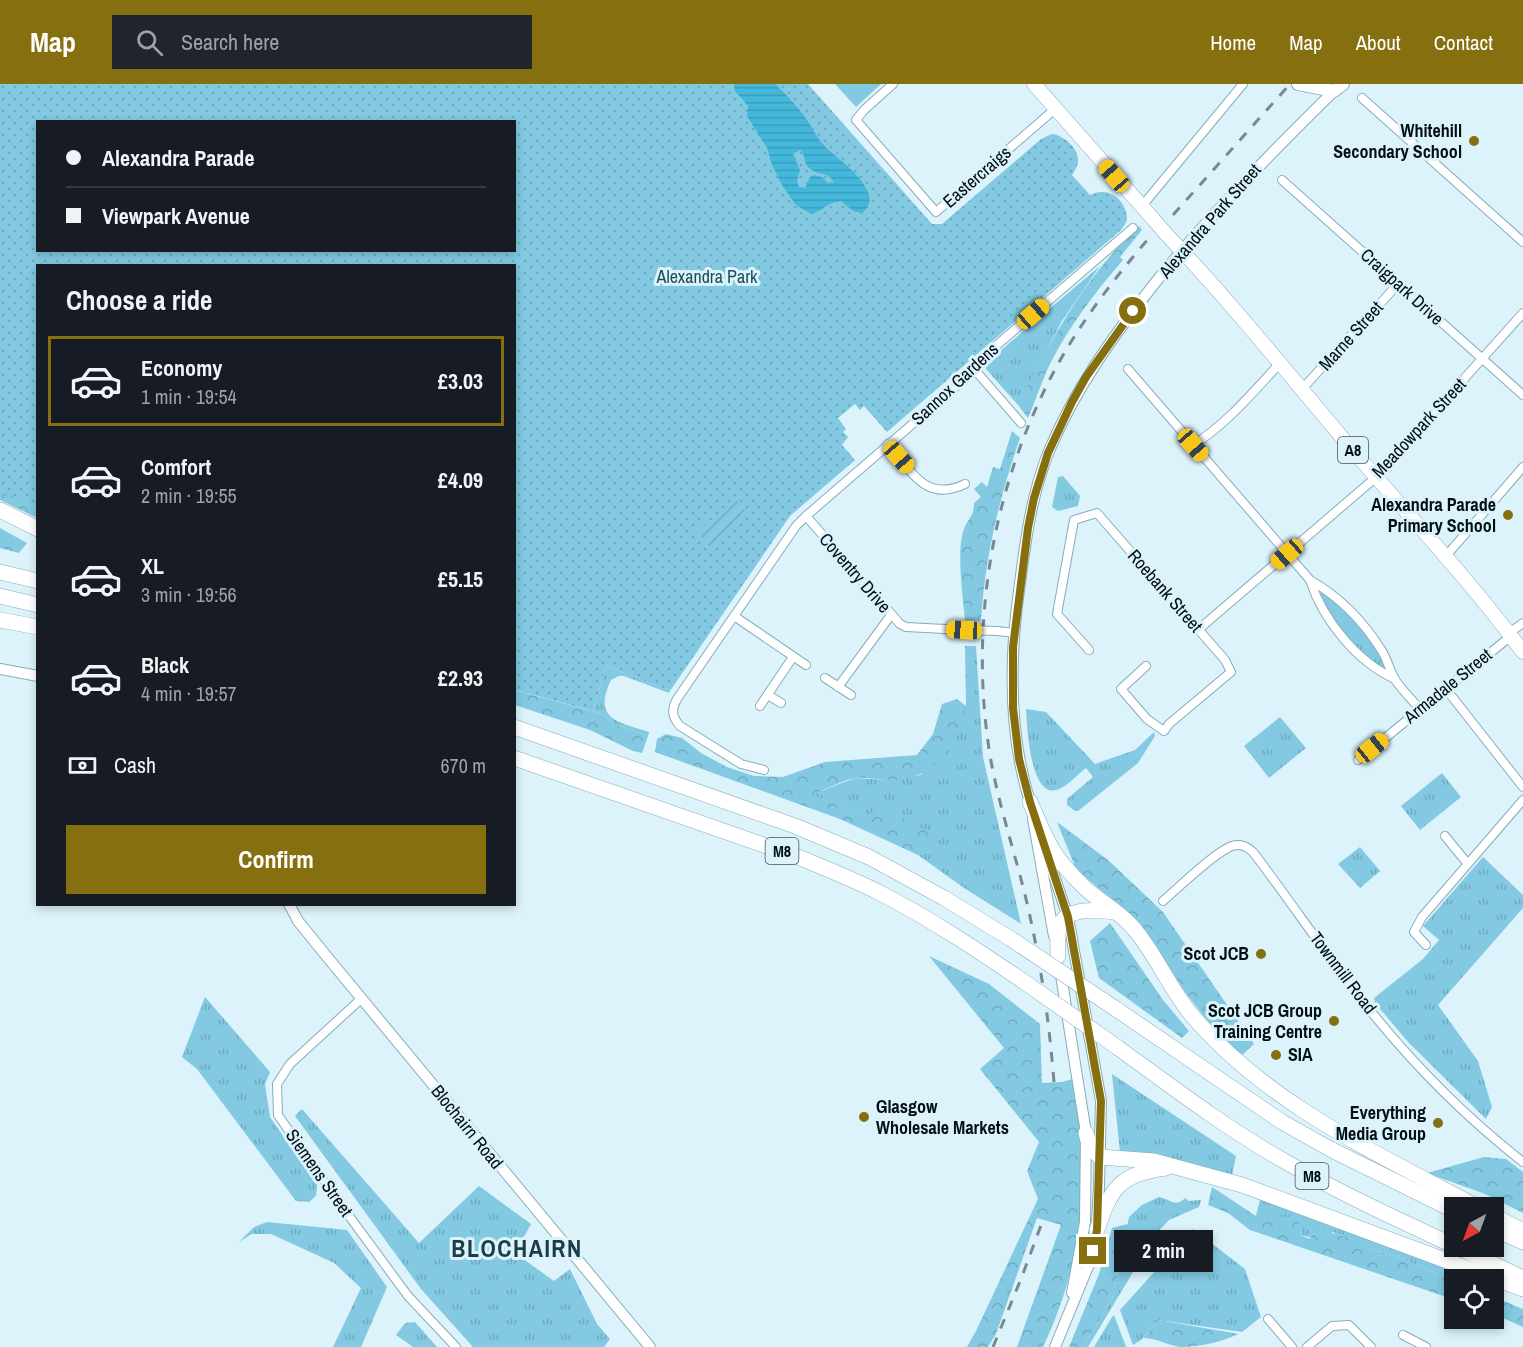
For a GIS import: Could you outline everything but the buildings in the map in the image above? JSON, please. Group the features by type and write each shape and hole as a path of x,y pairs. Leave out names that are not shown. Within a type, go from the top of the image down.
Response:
{"highway":[{"path":"0,510 36,528"},
{"path":"0,572 36,581"},
{"path":"0,596 36,605"},
{"path":"0,620 36,627"},
{"name":"M8","path":"516,727 795,826 869,857 944,898 1011,939 1282,1122 1330,1149 1444,1206"},
{"name":"M8","path":"516,759 798,857 880,893 931,921 1030,986 1191,1101 1287,1163 1376,1209 1523,1278"},
{"path":"1030,802 1056,856 1084,887 1118,912 1136,931 1173,990 1210,1035 1258,1078 1316,1119 1458,1197"},
{"path":"1058,956 1059,926 1068,917 1090,909 1118,912"},
{"path":"1086,1133 1090,1148 1100,1157 1154,1161 1178,1166 1290,1201 1523,1289"},
{"path":"1097,1230 1107,1200 1125,1181 1154,1169 1178,1166"},
{"path":"1504,1221 1523,1231"},
{"path":"1504,1233 1523,1242"}],"main road":[{"name":"A8","path":"1034,84 1281,362 1446,556 1523,652"},
{"path":"1302,85 1339,88"}],"street":[{"name":"Eastercraigs","path":"893,84 856,120 936,212 1055,109"},
{"path":"1142,206 1243,84"},
{"name":"Alexandra Park Street","path":"1030,802 1019,759 1014,716 1015,633 1028,528 1034,498 1048,453 1086,377 1133,311 1182,250 1262,161 1339,88"},
{"path":"1362,98 1523,242"},
{"name":"Craigpark Drive","path":"1282,180 1523,395"},
{"name":"Sannox Gardens","path":"764,770 741,764 680,726 672,713 674,706 734,616 796,526 806,516 975,370 983,357 1133,228"},
{"name":"Marne Street","path":"1303,388 1398,284"},
{"name":"Meadowpark Street","path":"1199,629 1388,467 1394,457 1523,313"},
{"path":"1193,445 1209,435 1266,380 1281,362"},
{"path":"1128,369 1310,580 1326,590 1360,621 1391,666 1395,679 1420,709"},
{"path":"975,370 1021,423"},
{"path":"888,444 922,483 931,489 939,491 954,489 965,484"},
{"path":"1446,556 1523,467"},
{"name":"Roebank Street","path":"1089,650 1057,614 1074,520 1097,513 1226,660 1231,672 1164,731 1148,719 1121,689 1146,666"},
{"name":"Coventry Drive","path":"806,516 896,621 906,627 1015,633"},
{"path":"1310,580 1315,595 1327,615 1352,646 1382,673 1395,679"},
{"path":"838,687 891,615"},
{"path":"734,616 806,665"},
{"name":"Armadale Street","path":"1358,760 1446,689 1523,622"},
{"path":"760,706 793,657"},
{"path":"0,669 36,676"},
{"path":"825,678 851,695"},
{"path":"1446,689 1523,788"},
{"path":"768,695 781,703"},
{"path":"1426,945 1414,932 1422,917 1523,800"},
{"path":"1030,802 1068,917 1101,1101 1097,1230 1089,1264 1055,1347"},
{"path":"1030,802 1058,956 1086,1133 1084,1221 1068,1317"},
{"path":"1445,836 1467,863"},
{"name":"Townmill Road","path":"1163,901 1224,850 1239,845 1247,847 1378,1020 1431,1078 1485,1131 1523,1162"},
{"name":"Blochairn Road","path":"290,906 298,921 361,999 650,1347"},
{"name":"Siemens Street","path":"361,999 290,1064 277,1084 278,1115 408,1296 456,1347"},
{"path":"1268,1319 1292,1347"},
{"path":"1307,1347 1332,1326 1349,1325 1371,1347"},
{"path":"1403,1335 1426,1347"}],"green space":[{"name":"Alexandra Park","path":"0,84 808,84 932,224 942,224 1041,139 1052,134 1065,140 1076,151 1078,163 1072,175 1090,195 1104,192 1116,197 1121,201 1126,214 1127,221 1121,230 887,432 864,406 860,410 855,404 838,418 846,429 843,432 848,437 842,445 855,460 790,516 670,691 606,666 593,711 516,690 516,264 36,264 36,506 0,491"},
{"path":"835,84 881,84 856,107"},
{"path":"1139,226 1142,230 1120,257 1123,260 1084,309 1058,348 1028,418 1018,405 1043,357 1086,287 1120,245"},
{"path":"1100,266 1062,321 1018,405 986,369 987,362"},
{"path":"1012,431 1020,438 994,528 981,621 965,620 960,549 974,503 981,497 974,489 982,482 987,487 993,467 1000,469"},
{"path":"0,453 36,467 36,518 0,500"},
{"path":"1063,476 1080,496 1078,506 1058,511 1052,507 1058,477"},
{"path":"736,500 748,515 733,530 710,547 697,531"},
{"path":"0,528 27,543 19,553 0,548"},
{"path":"1320,593 1323,593 1350,617 1369,638 1386,669 1368,657 1347,636 1329,612"},
{"path":"965,646 976,646 983,757 1021,924 964,888 918,855 932,850 866,816 811,795 855,778 890,780 921,775 966,706"},
{"path":"606,666 670,691 669,693 624,676 611,680 606,693 607,711 619,722 649,732 648,736 612,723 603,714 593,711"},
{"path":"516,691 603,714 612,723 648,736 642,753 633,751 590,730 516,705"},
{"path":"957,699 966,706 948,748 931,768 905,779 851,779 812,795 866,816 882,807 927,831 933,850 918,855 840,819 655,752 657,739 666,734 682,738 701,753 727,767 754,776 783,777 825,762 917,755 933,734 942,704"},
{"path":"1026,709 1046,712 1095,764 1135,750 1154,732 1155,736 1138,763 1078,811 1075,811 1067,805 1067,799 1093,777 1086,768 1060,789 1047,789 1040,783 1032,758"},
{"path":"1280,717 1306,748 1269,778 1244,746"},
{"path":"1442,773 1461,797 1420,830 1401,806"},
{"path":"1057,822 1108,860 1163,912 1254,1044 1241,1056 1209,1023 1185,992 1141,924 1076,869"},
{"path":"1360,847 1380,871 1360,888 1338,864"},
{"path":"1483,857 1523,895 1523,908 1438,1005 1478,1061 1492,1107 1486,1119 1409,1043 1375,1003 1374,998 1423,959 1439,940 1423,926"},
{"path":"1110,923 1163,1000 1189,1031 1182,1038 1099,978 1090,941"},
{"path":"929,956 989,984 1040,1024 1042,1083 1072,1079 1082,1147 1082,1206 1069,1277 1043,1347 1017,1347 1061,1225 1037,1218 996,1334 988,1347 967,1347 1038,1199 1027,1171 1039,1142 980,1069 1004,1048"},
{"path":"205,997 270,1072 265,1084 270,1117 317,1185 316,1196 309,1202 296,1201 197,1069 182,1057"},
{"path":"1112,1074 1236,1156 1232,1176 1174,1159 1120,1152"},
{"path":"302,1109 419,1243 479,1186 531,1224 515,1253 554,1281 570,1269 597,1324 610,1339 604,1347 473,1347 421,1289 295,1116"},
{"path":"1484,1157 1506,1159 1523,1172 1523,1213 1504,1204 1504,1197 1491,1197 1427,1173"},
{"path":"1212,1187 1256,1216 1296,1217 1303,1232 1301,1235 1309,1239 1314,1234 1318,1238 1322,1237 1320,1229 1326,1226 1333,1234 1337,1233 1354,1240 1363,1247 1395,1256 1444,1276 1444,1296 1250,1230 1228,1213 1208,1205"},
{"path":"1159,1197 1176,1203 1185,1198 1189,1201 1201,1200 1199,1207 1169,1220 1156,1234 1088,1347 1083,1347 1112,1299 1129,1217 1142,1205"},
{"path":"1260,1200 1336,1226 1447,1269 1444,1269 1444,1276 1395,1256 1363,1247 1339,1234 1332,1232 1318,1239 1314,1234 1312,1238 1301,1235 1303,1232 1256,1216"},
{"path":"267,1222 347,1230 387,1287 361,1347 333,1347 361,1288 334,1263 271,1234 252,1234 239,1242 254,1227"},
{"path":"1128,1224 1112,1299 1083,1347 1069,1347 1099,1274 1112,1228"},
{"path":"1193,1229 1245,1269 1261,1317 1242,1332 1158,1320 1141,1340 1133,1345 1120,1310"},
{"path":"1504,1301 1523,1309 1523,1327 1504,1318"},
{"path":"1114,1315 1126,1347 1094,1347 1112,1317"},
{"path":"1158,1320 1239,1334 1210,1344 1188,1347 1143,1338"},
{"path":"415,1322 437,1347 413,1347 396,1335 405,1323"}],"shaded area":[{"path":"734,84 775,84 780,88 802,113 821,142 853,171 864,185 870,198 863,213 853,211 841,201 811,214 796,205 782,185 767,148 747,116 748,106 735,91","holes":["800,150 809,168 826,175 834,183 828,183 822,177 814,175 810,177 805,188 799,187 797,181 800,170 793,154"]}],"railway":[{"path":"1173,215 1290,84"},
{"path":"1054,1082 1047,1014 1036,948 989,749 982,654 985,606 1000,513 1013,467 1030,422 1060,360 1083,323 1149,238"},
{"path":"993,1347 1043,1220"}],"place":[{"name":"Whitehill Secondary School","path":"1474,141"},
{"name":"Alexandra Parade Primary School","path":"1508,515"},
{"name":"Scot JCB","path":"1261,954"},
{"name":"Scot JCB Group Training Centre","path":"1334,1021"},
{"name":"SIA","path":"1276,1055"},
{"name":"Glasgow Wholesale Markets","path":"864,1117"},
{"name":"Everything Media Group","path":"1438,1123"}],"district":[{"name":"BLOCHAIRN","path":"517,1249"}],"route":[{"path":"1093,1251 1097,1230 1101,1101 1068,917 1030,802 1019,759 1013,708 1013,647 1028,528 1034,498 1048,453 1086,377 1133,311"}]}
